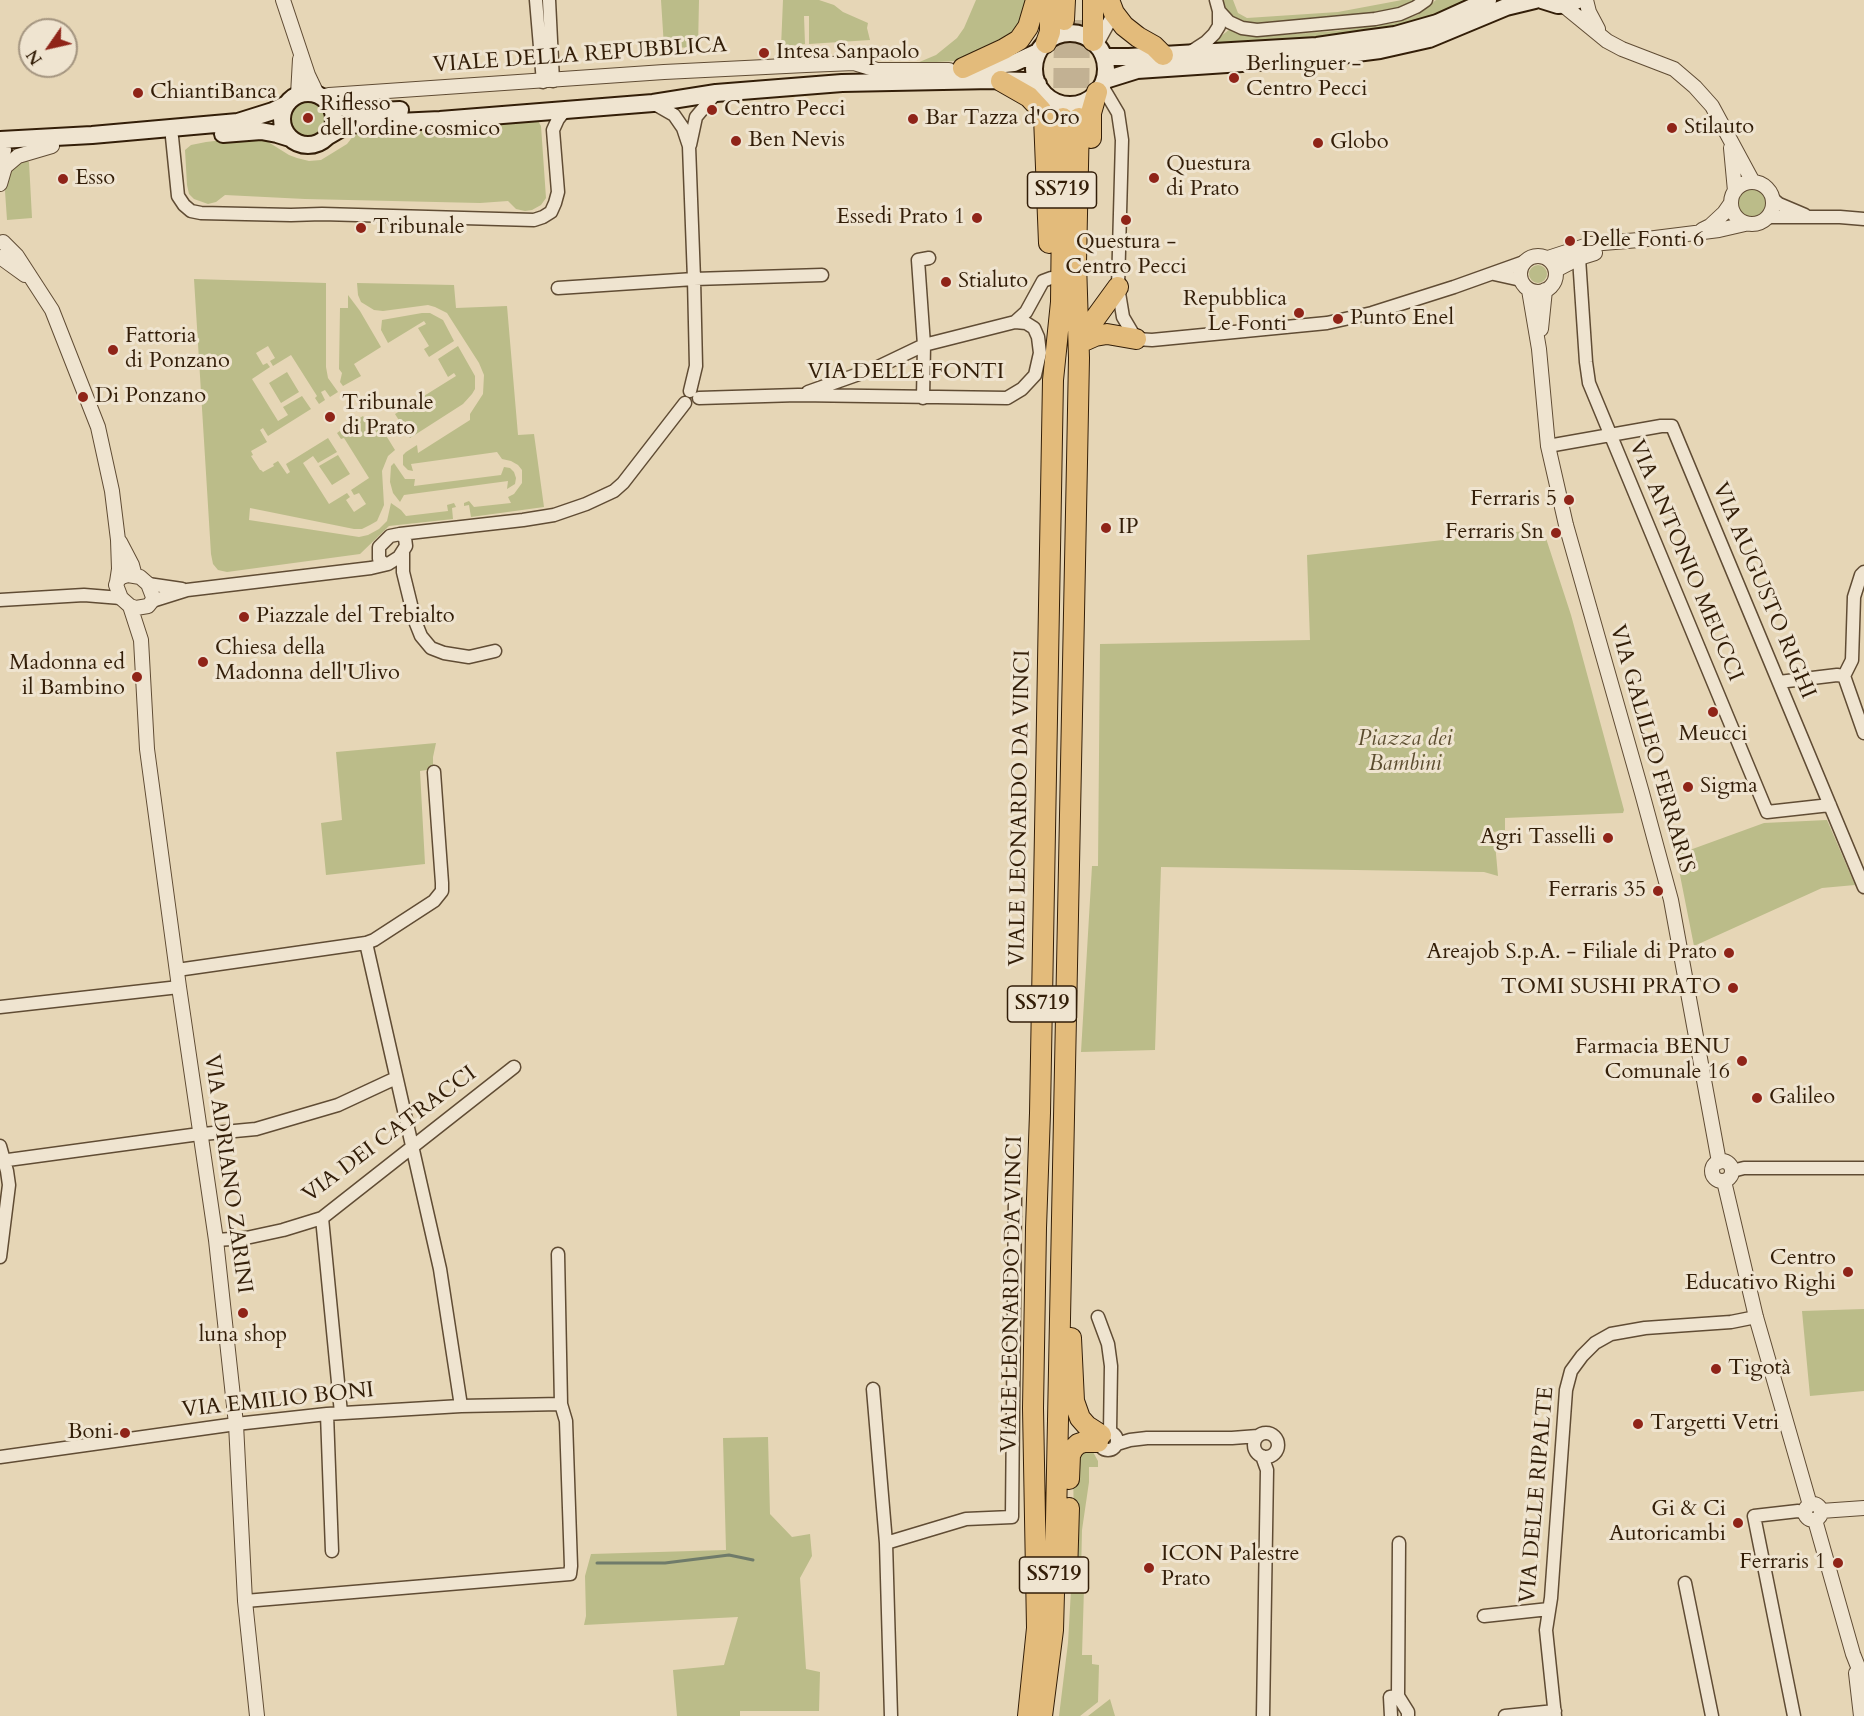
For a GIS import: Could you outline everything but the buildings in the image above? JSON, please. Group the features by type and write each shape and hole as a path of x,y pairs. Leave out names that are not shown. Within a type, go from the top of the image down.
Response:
{"highway":[{"path":"956,69 1004,49 1019,40 1028,27 1036,0"},
{"path":"1042,47 1050,32 1050,0"},
{"path":"1065,0 1075,13"},
{"path":"1093,0 1098,47"},
{"path":"1111,6 1130,32 1154,46 1163,55"},
{"path":"1001,81 1018,89 1036,104 1044,117 1053,380"},
{"path":"1083,343 1091,113 1101,86"},
{"path":"1043,91 1049,113 1046,134"},
{"name":"VIALE LEONARDO DA VINCI","path":"1028,1716 1037,1628 1033,1396 1053,380 1061,302 1071,118 1076,262 1083,343 1053,1630 1042,1716"},
{"path":"1083,343 1118,287"},
{"path":"1083,343 1095,336 1107,334 1136,339"},
{"path":"1060,1273 1071,1334 1074,1401 1080,1418 1087,1426 1108,1438"},
{"path":"1055,1716 1066,1607 1069,1540 1068,1465 1070,1455 1078,1444 1108,1438"},
{"path":"1016,1716 1021,1678 1035,1483"},
{"path":"1056,1520 1066,1607"}],"main road":[{"path":"1488,0 1437,23 1395,34 1317,46 1163,55 1098,47 1083,35 1072,33 1058,35 1042,47 1034,65 1043,91 1059,103 1071,105 1083,102 1101,86 1137,70 1317,58 1380,50 1429,39 1506,8 1535,0"},
{"path":"1542,0 1554,4 1571,2"},
{"name":"VIALE DELLA REPUBBLICA","path":"1,148 92,135 237,122 273,111 304,93 363,110 537,103 696,89 725,83 903,75 1014,63 1042,47"},
{"path":"1098,47 1106,73 1101,86"},
{"name":"VIALE DELLA REPUBBLICA","path":"1,148 261,131 290,138 309,146 340,129 356,124 653,103 716,93 842,83 1026,81 1043,91"},
{"path":"323,99 334,114 334,122 328,136"},
{"path":"290,138 285,133 281,119 292,100"}],"street":[{"path":"282,0 301,54 323,99"},
{"path":"536,0 548,81"},
{"path":"548,81 549,0"},
{"path":"1218,6 1229,22 1249,30 1257,30 1375,19 1400,14 1426,0"},
{"path":"1586,0 1589,12 1604,39"},
{"path":"1571,2 1604,39 1622,49 1674,69 1695,87 1712,106 1754,182"},
{"path":"1098,47 1111,6"},
{"path":"1188,53 1214,34 1219,26 1218,6"},
{"path":"292,100 301,54"},
{"name":"VIALE DELLA REPUBBLICA","path":"323,99 339,94 698,70 854,63 877,70 956,69"},
{"path":"1101,86 1118,113 1122,140 1118,287 1123,317 1136,339 1152,340 1327,323 1372,313 1493,274 1533,256 1543,256 1552,264 1554,282 1540,292 1493,274"},
{"path":"352,570 390,536 554,515 604,496 623,483 685,403 684,396 694,394 696,366 689,146 696,117 716,93"},
{"path":"653,103 674,115 683,128 689,146"},
{"path":"553,130 566,109"},
{"path":"172,137 178,196 191,211 534,220 551,212 558,192 553,130 546,119 537,112"},
{"path":"1731,143 1735,216 1745,224"},
{"path":"0,184 5,167 18,156 52,146"},
{"path":"1700,231 1710,226 1724,213 1733,197 1746,183 1759,183 1768,189 1773,199 1779,204 1809,217"},
{"path":"1552,264 1591,244 1758,224 1769,217 1772,212 1773,199"},
{"path":"1769,217 1864,219"},
{"path":"1552,264 1639,240"},
{"path":"1,247 17,256 52,310 98,427 112,491 121,593 141,640"},
{"path":"923,398 924,345 918,260 929,258"},
{"name":"VIA ANTONIO MEUCCI","path":"1579,258 1589,382 1767,812 1830,805"},
{"path":"1524,262 1520,272 1539,349"},
{"path":"558,288 694,279 822,275"},
{"path":"798,395 876,368 924,345 1015,322 1026,312 1043,281 1051,278"},
{"path":"1539,349 1545,290"},
{"name":"VIA DELLE FONTI","path":"694,394 1007,398 1022,389 1035,375 1040,353 1034,328 1026,323 1015,322"},
{"name":"VIA GALILEO FERRARIS","path":"1539,349 1548,446 1566,525 1665,876 1717,1142 1719,1162 1713,1167 1712,1173 1716,1180 1728,1176 1756,1317 1853,1654 1864,1682"},
{"name":"VIA AUGUSTO RIGHI","path":"1548,446 1610,434 1672,426 1864,887"},
{"path":"0,600 121,593 142,608 187,590 370,568 386,564 404,550 438,530"},
{"path":"400,534 405,538 402,561 405,581 416,621 422,636 431,648 444,653 469,657 495,651"},
{"path":"118,540 132,565 135,576"},
{"path":"379,547 379,559 399,573 405,581"},
{"path":"1864,572 1861,574 1854,597 1852,660 1844,676 1864,733"},
{"path":"121,593 121,577 128,575 135,576 148,584 187,590"},
{"path":"141,640 152,591 148,584"},
{"name":"VIA ADRIANO ZARINI","path":"141,640 147,749 216,1240 236,1424 245,1601 257,1716"},
{"path":"1779,682 1844,676"},
{"path":"177,969 366,944 434,901 442,891 434,771"},
{"path":"366,944 440,1269 461,1406"},
{"path":"0,1007 179,987"},
{"name":"VIA DEI CATRACCI","path":"216,1240 246,1238 322,1218 514,1067"},
{"path":"2,1160 202,1134 256,1130 338,1105 396,1078"},
{"path":"0,1146 9,1185 0,1257"},
{"path":"1728,1176 1744,1168 1864,1168"},
{"path":"886,1543 966,1520 1012,1516 1015,1197"},
{"path":"322,1218 341,1413"},
{"path":"245,1601 570,1574 566,1421 561,1404 558,1254"},
{"path":"1098,1317 1108,1344 1111,1366 1108,1438 1256,1440 1266,1433 1270,1434 1278,1443 1276,1452 1262,1456"},
{"name":"VIA DELLE RIPALTE","path":"1555,1713 1546,1630 1566,1390 1572,1371 1581,1356 1595,1343 1611,1334 1627,1330 1731,1322 1756,1317"},
{"path":"873,1389 886,1543 891,1716"},
{"name":"VIA EMILIO BONI","path":"0,1457 236,1424 327,1414 461,1406 561,1404"},
{"path":"327,1414 332,1551"},
{"path":"1256,1440 1258,1454 1262,1456 1267,1470 1263,1716"},
{"path":"1794,1716 1754,1516 1864,1508"},
{"path":"1399,1543 1398,1696 1408,1716"},
{"path":"1685,1583 1712,1716"},
{"path":"1484,1616 1549,1609"},
{"name":"VIA GALILEO FERRARIS","path":"1853,1654 1862,1716"},
{"path":"1391,1716 1390,1697 1398,1696"},
{"path":"1505,1716 1555,1713"}],"green space":[{"path":"661,0 699,0 698,48 664,47"},
{"path":"783,0 819,0 834,5 843,12 868,23 870,40 809,44 809,16 804,16 805,44 781,47"},
{"path":"976,0 1031,0 1020,33 975,60 917,63 936,55 957,38"},
{"path":"1221,0 1233,0 1238,13 1247,18 1338,12 1402,0 1416,0 1398,8 1369,13 1246,25 1231,17"},
{"path":"1436,0 1474,0 1417,23 1335,38 1252,44 1211,44 1230,29 1253,37 1335,31 1394,23 1417,15"},
{"path":"307,101 320,106 325,119 320,132 307,137 294,132 289,119 294,106"},
{"path":"521,120 538,121 541,126 546,198 541,205 532,210 516,209 508,201 480,203 225,195 216,202 208,204 194,199 189,194 187,185 185,150 191,145 206,142 249,137 265,140 289,155 309,161 321,160 347,144 354,135 360,132"},
{"path":"25,159 29,162 32,218 7,220 5,191 10,171"},
{"path":"1752,189 1762,193 1766,203 1762,213 1752,217 1742,213 1738,203 1742,193"},
{"path":"1534,265 1542,265 1547,270 1545,281 1534,283 1529,278 1529,270"},
{"path":"194,279 326,283 326,367 328,378 338,392 330,397 325,390 321,392 325,400 319,404 315,398 317,396 291,355 273,366 270,361 275,358 268,346 256,353 263,365 267,363 270,367 252,379 278,421 288,415 283,407 302,396 311,409 268,436 263,428 260,430 267,442 251,451 253,455 251,456 260,470 263,472 278,461 287,474 290,472 286,464 328,438 337,452 318,463 313,456 303,463 329,504 347,493 350,497 346,500 354,512 366,504 359,493 354,495 351,490 369,478 344,438 341,439 337,433 344,428 348,435 351,433 347,426 363,416 366,421 374,416 395,450 388,456 382,471 384,505 377,521 362,529 250,508 249,520 359,537 379,529 387,521 391,503 406,516 448,511 447,505 454,503 456,507 452,508 453,519 389,526 360,554 227,572 218,570 213,564 211,554"},
{"path":"357,283 454,285 456,308 507,306 518,435 534,434 544,507 471,517 469,505 464,506 464,503 469,501 474,507 511,503 508,497 514,494 522,483 522,470 518,465 502,459 497,452 411,464 413,471 403,465 403,455 406,452 417,445 418,453 470,420 470,414 483,394 484,375 479,363 447,313 428,305 383,311 374,310 361,302"},
{"path":"348,295 381,347 354,364 361,376 343,386 340,382 342,373 339,369 340,308 348,308"},
{"path":"430,313 443,320 454,341 429,357 424,349 429,346 418,328 426,324 424,321 388,343 381,330 382,320"},
{"path":"458,346 475,376 475,389 463,404 410,438 395,414 456,376 454,373 448,377 438,359"},
{"path":"287,372 299,392 281,403 269,383"},
{"path":"338,455 350,474 332,485 319,466"},
{"path":"394,463 405,479 415,479 414,486 501,475 504,467 510,468 516,478 515,484 507,489 508,481 404,495 400,502 393,493 390,482 391,466"},
{"name":"Piazza dei Bambini","path":"1543,529 1571,615 1623,813 1505,818 1505,830 1494,832 1498,876 1484,872 1161,867 1155,1050 1081,1052 1092,866 1098,866 1100,644 1310,640 1307,555"},
{"path":"436,743 433,769 420,771 425,864 326,875 321,823 342,820 336,752"},
{"path":"1827,820 1855,885 1822,888 1694,946 1676,855 1764,823"},
{"path":"1864,1309 1864,1391 1810,1396 1802,1311"},
{"path":"768,1437 770,1514 792,1537 810,1534 812,1556 800,1578 806,1669 820,1672 819,1711 740,1711 740,1716 677,1716 673,1670 724,1665 738,1617 584,1625 586,1616 585,1576 591,1554 726,1550 723,1438"},
{"path":"1079,1451 1093,1452 1098,1461 1098,1467 1089,1467 1082,1530 1081,1575 1084,1588 1082,1655 1092,1655 1092,1664 1099,1665 1098,1702 1080,1716 1059,1716 1068,1643 1074,1537 1073,1461"},
{"path":"1110,1699 1115,1716 1088,1716"}],"waterway":[{"path":"597,1563 665,1563 729,1555 753,1560"}],"tunnel":[{"path":"1063,118 1064,20"},
{"path":"1079,118 1080,20"}],"place":[{"name":"Intesa Sanpaolo","path":"764,53"},
{"name":"Berlinguer - Centro Pecci","path":"1234,78"},
{"name":"ChiantiBanca","path":"138,93"},
{"name":"Centro Pecci","path":"712,110"},
{"name":"Riflesso dell'ordine cosmico","path":"308,118"},
{"name":"Bar Tazza d'Oro","path":"913,119"},
{"name":"Stilauto","path":"1672,128"},
{"name":"Ben Nevis","path":"736,141"},
{"name":"Globo","path":"1318,143"},
{"name":"Questura di Prato","path":"1154,178"},
{"name":"Esso","path":"63,179"},
{"name":"Essedi Prato 1","path":"977,218"},
{"name":"Questura - Centro Pecci","path":"1126,220"},
{"name":"Tribunale","path":"361,228"},
{"name":"Delle Fonti 6","path":"1570,241"},
{"name":"Stialuto","path":"946,282"},
{"name":"Repubblica Le Fonti","path":"1299,313"},
{"name":"Punto Enel","path":"1338,319"},
{"name":"Fattoria di Ponzano","path":"113,350"},
{"name":"Di Ponzano","path":"83,397"},
{"name":"Tribunale di Prato","path":"330,417"},
{"name":"Ferraris 5","path":"1569,500"},
{"name":"IP","path":"1106,528"},
{"name":"Ferraris Sn","path":"1556,533"},
{"name":"Piazzale del Trebialto","path":"244,617"},
{"name":"Chiesa della Madonna dell'Ulivo","path":"203,662"},
{"name":"Madonna ed il Bambino","path":"137,677"},
{"name":"Meucci","path":"1713,712"},
{"name":"Sigma","path":"1688,787"},
{"name":"Agri Tasselli","path":"1608,838"},
{"name":"Ferraris 35","path":"1658,891"},
{"name":"Areajob S.p.A. - Filiale di Prato","path":"1729,953"},
{"name":"TOMI SUSHI PRATO","path":"1733,988"},
{"name":"Farmacia BENU Comunale 16","path":"1742,1061"},
{"name":"Galileo","path":"1757,1098"},
{"name":"Centro Educativo Righi","path":"1848,1272"},
{"name":"luna shop","path":"243,1313"},
{"name":"Tigotà","path":"1716,1369"},
{"name":"Targetti Vetri","path":"1638,1424"},
{"name":"Boni","path":"125,1433"},
{"name":"Gi & Ci Autoricambi","path":"1738,1523"},
{"name":"Ferraris 1","path":"1838,1563"},
{"name":"ICON Palestre Prato","path":"1149,1568"}]}
